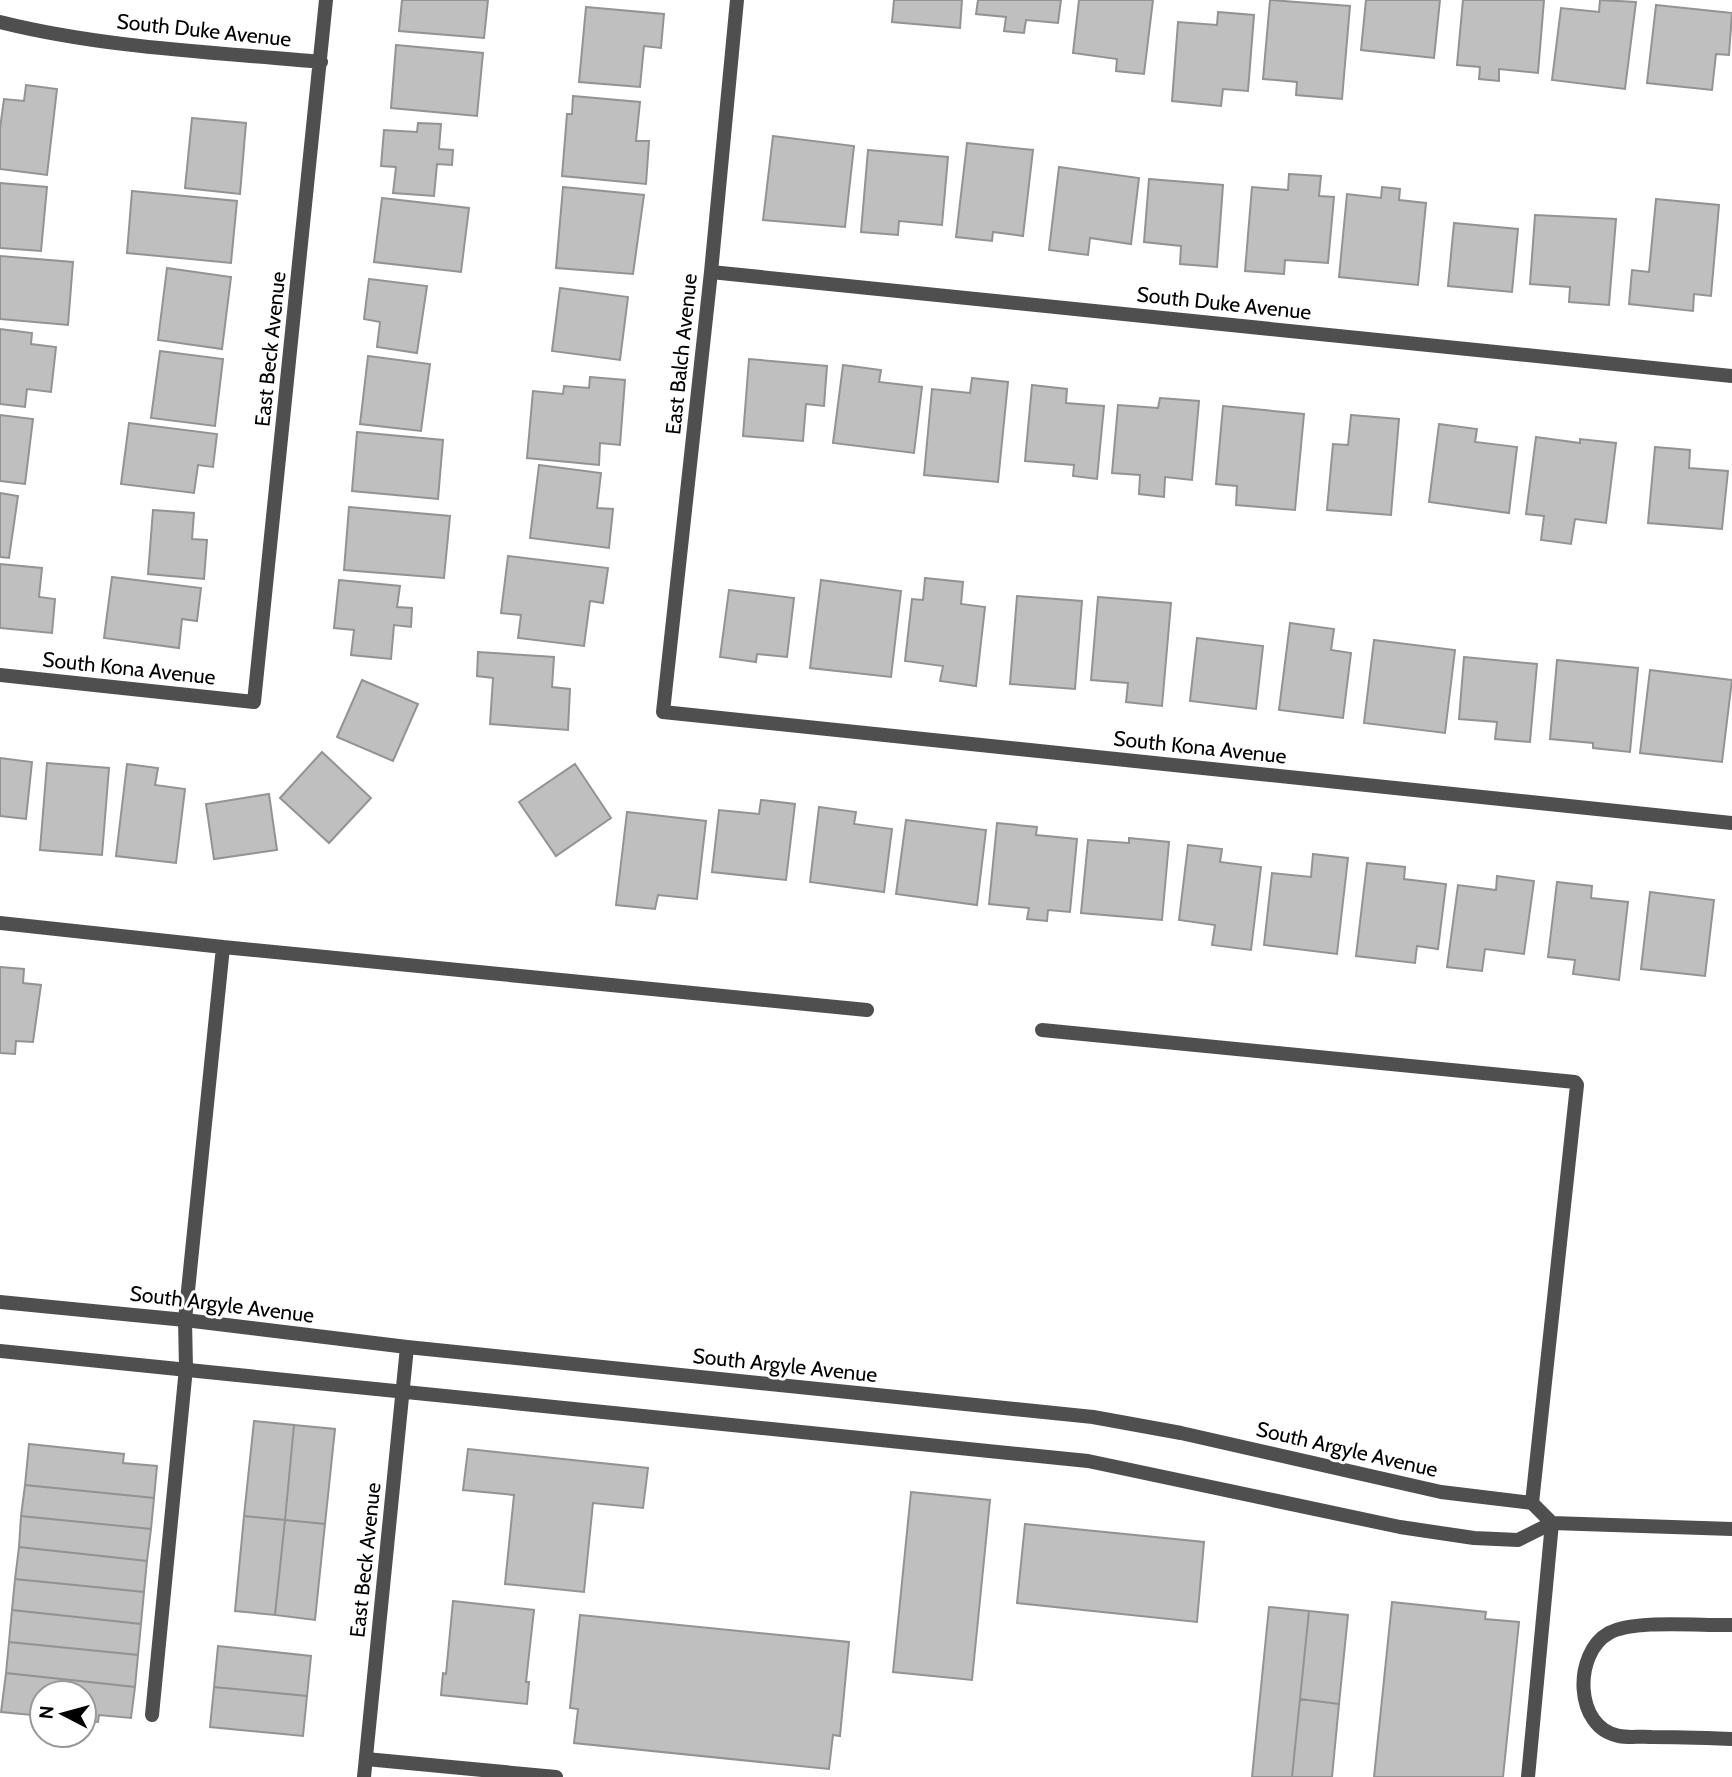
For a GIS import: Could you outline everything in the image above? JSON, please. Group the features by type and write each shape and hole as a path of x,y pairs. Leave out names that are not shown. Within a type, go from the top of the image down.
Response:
{"street":[{"name":"East Beck Avenue","path":"254,702 326,0"},
{"name":"East Balch Avenue","path":"663,712 711,272 737,0"},
{"name":"South Duke Avenue","path":"0,22 31,30 116,43 321,62"},
{"name":"South Duke Avenue","path":"711,272 1732,376"},
{"name":"South Kona Avenue","path":"0,676 254,702"},
{"name":"South Kona Avenue","path":"663,712 1732,823"},
{"path":"0,923 867,1010"},
{"path":"152,1715 186,1368 185,1320 223,947"},
{"path":"1042,1030 1575,1082 1577,1084 1532,1503 1552,1523"},
{"name":"South Argyle Avenue","path":"0,1302 1093,1418 1181,1433 1441,1492 1532,1503"},
{"name":"East Beck Avenue","path":"364,1777 407,1347"},
{"path":"0,1351 1088,1461 1400,1527 1474,1538 1518,1540 1552,1523 1732,1529"},
{"path":"1528,1777 1552,1523"},
{"path":"1732,1625 1629,1626 1608,1633 1591,1649 1584,1678 1586,1709 1598,1728 1618,1736 1732,1739"},
{"path":"366,1759 556,1777"}],"building":[{"path":"402,0 488,0 484,38 399,31"},
{"path":"894,0 962,0 960,28 892,22"},
{"path":"978,0 1061,0 1058,23 1026,20 1024,33 1004,31 1006,17 976,14"},
{"path":"1079,0 1153,0 1144,74 1116,71 1117,59 1073,53"},
{"path":"1270,0 1350,6 1342,99 1296,95 1297,82 1263,79"},
{"path":"1366,0 1440,0 1434,58 1361,50"},
{"path":"1463,0 1544,0 1538,73 1499,69 1499,81 1479,79 1480,67 1457,65"},
{"path":"1600,0 1636,2 1625,89 1552,80 1561,8 1599,12"},
{"path":"1656,5 1732,13 1729,55 1716,54 1712,90 1647,83"},
{"path":"586,7 664,14 661,48 644,46 640,87 579,82"},
{"path":"1218,12 1254,15 1248,91 1223,89 1221,106 1172,101 1178,22 1217,25"},
{"path":"396,45 483,53 477,116 391,108"},
{"path":"26,85 57,89 47,175 0,169 0,128 4,99 24,101"},
{"path":"573,96 640,102 636,141 649,141 646,184 562,176 567,114 572,114"},
{"path":"192,118 246,123 240,194 185,188"},
{"path":"418,123 441,124 439,149 453,150 452,165 437,164 434,196 393,193 396,167 381,166 384,130 417,132"},
{"path":"773,136 854,146 845,227 763,220"},
{"path":"967,143 1033,150 1023,236 993,232 992,241 956,237"},
{"path":"868,150 948,157 942,225 899,221 898,235 861,232"},
{"path":"1059,167 1139,178 1131,244 1090,238 1088,255 1049,250"},
{"path":"1289,174 1321,176 1319,196 1334,197 1328,263 1285,260 1284,274 1245,271 1252,187 1288,190"},
{"path":"1149,179 1223,185 1217,267 1180,264 1181,246 1144,242"},
{"path":"0,183 47,187 41,251 0,248"},
{"path":"563,187 644,195 633,274 556,268"},
{"path":"1382,187 1400,189 1399,200 1426,203 1418,285 1339,277 1347,194 1381,198"},
{"path":"132,191 237,201 231,263 127,253"},
{"path":"382,198 469,208 461,272 374,262"},
{"path":"1656,199 1719,205 1711,296 1694,294 1693,311 1629,304 1632,270 1649,272"},
{"path":"1535,215 1616,219 1609,305 1569,302 1570,287 1530,284"},
{"path":"1454,223 1518,229 1512,292 1448,286"},
{"path":"0,256 73,262 68,325 0,319"},
{"path":"167,268 231,277 222,349 158,340"},
{"path":"369,279 427,286 417,353 377,347 380,322 364,319"},
{"path":"560,288 628,297 620,360 552,351"},
{"path":"0,329 32,333 31,344 56,347 51,392 27,389 25,407 0,404"},
{"path":"160,351 223,359 215,426 151,418"},
{"path":"368,356 430,364 421,431 360,424"},
{"path":"749,359 827,366 824,406 806,404 803,441 743,436"},
{"path":"843,365 881,370 879,382 922,387 914,453 833,443"},
{"path":"590,377 625,380 620,445 600,443 599,465 527,458 533,391 563,394 564,386 589,388"},
{"path":"972,378 1008,382 998,482 924,475 932,389 970,393"},
{"path":"1032,385 1067,389 1066,403 1104,406 1097,479 1073,476 1074,465 1025,461"},
{"path":"1160,398 1199,401 1192,480 1165,477 1164,497 1139,494 1140,475 1112,473 1118,405 1158,408"},
{"path":"1223,406 1304,414 1295,510 1236,505 1237,486 1216,484"},
{"path":"0,415 33,419 25,484 0,481"},
{"path":"1351,415 1399,419 1391,515 1327,510 1333,444 1348,445"},
{"path":"129,423 217,434 213,467 198,465 194,493 121,484"},
{"path":"1439,424 1477,429 1475,442 1517,447 1509,513 1429,502"},
{"path":"357,432 443,440 438,499 352,491"},
{"path":"1536,437 1580,443 1580,439 1616,443 1606,523 1575,519 1571,544 1541,540 1544,516 1526,514"},
{"path":"1655,447 1690,450 1689,468 1728,471 1722,529 1648,523"},
{"path":"539,465 601,473 597,508 613,509 609,548 530,538"},
{"path":"0,493 18,496 9,558 0,557"},
{"path":"349,507 450,516 444,578 344,570"},
{"path":"153,510 194,513 192,539 207,540 204,579 148,574"},
{"path":"508,556 608,568 603,603 590,601 584,646 518,638 521,615 501,613"},
{"path":"0,564 42,568 39,597 55,599 52,633 0,628"},
{"path":"112,577 201,588 197,621 182,619 179,648 104,638"},
{"path":"925,578 963,582 961,604 985,607 976,686 940,681 943,666 905,661 912,599 923,600"},
{"path":"339,580 400,586 397,607 412,608 411,627 394,625 391,659 351,655 354,630 334,628"},
{"path":"821,580 901,591 891,677 810,668"},
{"path":"729,590 794,598 787,657 757,654 756,662 720,657"},
{"path":"1017,596 1082,601 1075,689 1010,684"},
{"path":"1098,597 1171,603 1162,706 1126,702 1128,683 1091,680"},
{"path":"1290,623 1334,629 1331,650 1351,653 1343,718 1279,710"},
{"path":"1197,638 1263,646 1256,709 1190,701"},
{"path":"1374,640 1455,650 1445,733 1364,723"},
{"path":"478,652 554,657 552,687 570,689 568,730 490,724 493,678 477,676"},
{"path":"1464,657 1537,664 1530,742 1495,739 1497,722 1459,719"},
{"path":"1557,660 1638,668 1630,752 1593,748 1593,743 1550,739"},
{"path":"1650,670 1732,680 1722,762 1640,753"},
{"path":"362,680 418,704 393,761 337,737"},
{"path":"322,752 371,798 329,843 280,798"},
{"path":"0,758 32,762 26,819 0,816"},
{"path":"47,763 109,768 102,855 40,850"},
{"path":"127,764 158,768 155,785 185,789 176,863 116,856"},
{"path":"575,764 611,818 556,856 519,802"},
{"path":"269,794 277,850 214,859 206,804"},
{"path":"761,800 795,804 786,880 712,872 719,810 759,814"},
{"path":"819,807 856,812 854,824 892,829 884,892 810,882"},
{"path":"627,812 706,821 697,899 658,895 655,909 616,905"},
{"path":"906,820 986,830 977,905 896,894"},
{"path":"997,823 1037,827 1036,835 1077,839 1070,912 1048,910 1047,921 1027,919 1029,908 989,904"},
{"path":"1129,838 1169,842 1162,920 1081,913 1088,840 1129,843"},
{"path":"1188,845 1222,849 1220,862 1261,867 1251,950 1212,945 1215,925 1179,920"},
{"path":"1313,854 1348,858 1337,954 1264,945 1272,873 1311,877"},
{"path":"1367,863 1405,867 1404,879 1446,884 1438,949 1417,946 1415,963 1356,956"},
{"path":"1497,876 1534,881 1524,954 1485,949 1482,971 1447,967 1458,885 1496,890"},
{"path":"1557,882 1592,886 1591,898 1628,902 1619,980 1573,974 1575,960 1548,957"},
{"path":"1650,892 1714,900 1705,976 1641,969"},
{"path":"0,967 24,969 23,983 41,985 33,1042 16,1041 15,1054 0,1053"},
{"path":"254,1421 294,1425 285,1520 244,1516"},
{"path":"294,1425 335,1429 325,1524 285,1520"},
{"path":"29,1444 124,1454 123,1463 157,1466 154,1498 25,1485"},
{"path":"468,1449 648,1468 643,1508 593,1503 584,1592 505,1584 514,1495 463,1490"},
{"path":"25,1485 154,1498 151,1529 21,1516"},
{"path":"911,1492 990,1500 972,1680 893,1672"},
{"path":"21,1516 151,1529 147,1561 19,1547"},
{"path":"244,1516 285,1520 275,1615 235,1611"},
{"path":"285,1520 325,1524 315,1620 275,1615"},
{"path":"1025,1524 1204,1542 1197,1622 1017,1603"},
{"path":"19,1547 147,1561 144,1592 15,1579"},
{"path":"15,1579 144,1592 141,1624 12,1610"},
{"path":"453,1601 534,1610 526,1682 529,1682 527,1704 441,1695 443,1673 446,1674"},
{"path":"1392,1602 1486,1612 1485,1619 1519,1622 1503,1777 1374,1777"},
{"path":"1269,1607 1309,1611 1292,1777 1252,1777"},
{"path":"12,1610 141,1624 138,1655 9,1642"},
{"path":"1309,1611 1348,1615 1339,1704 1300,1699"},
{"path":"580,1615 849,1642 840,1736 833,1735 829,1769 574,1743 578,1709 570,1708"},
{"path":"9,1642 138,1655 135,1687 98,1683 98,1679 61,1679 6,1673"},
{"path":"218,1646 311,1656 307,1696 214,1687"},
{"path":"6,1673 61,1679 28,1679 28,1715 1,1712"},
{"path":"98,1683 135,1687 131,1718 99,1715 98,1722"},
{"path":"214,1687 307,1696 303,1736 210,1727"},
{"path":"1300,1699 1339,1704 1332,1777 1292,1777"}]}
